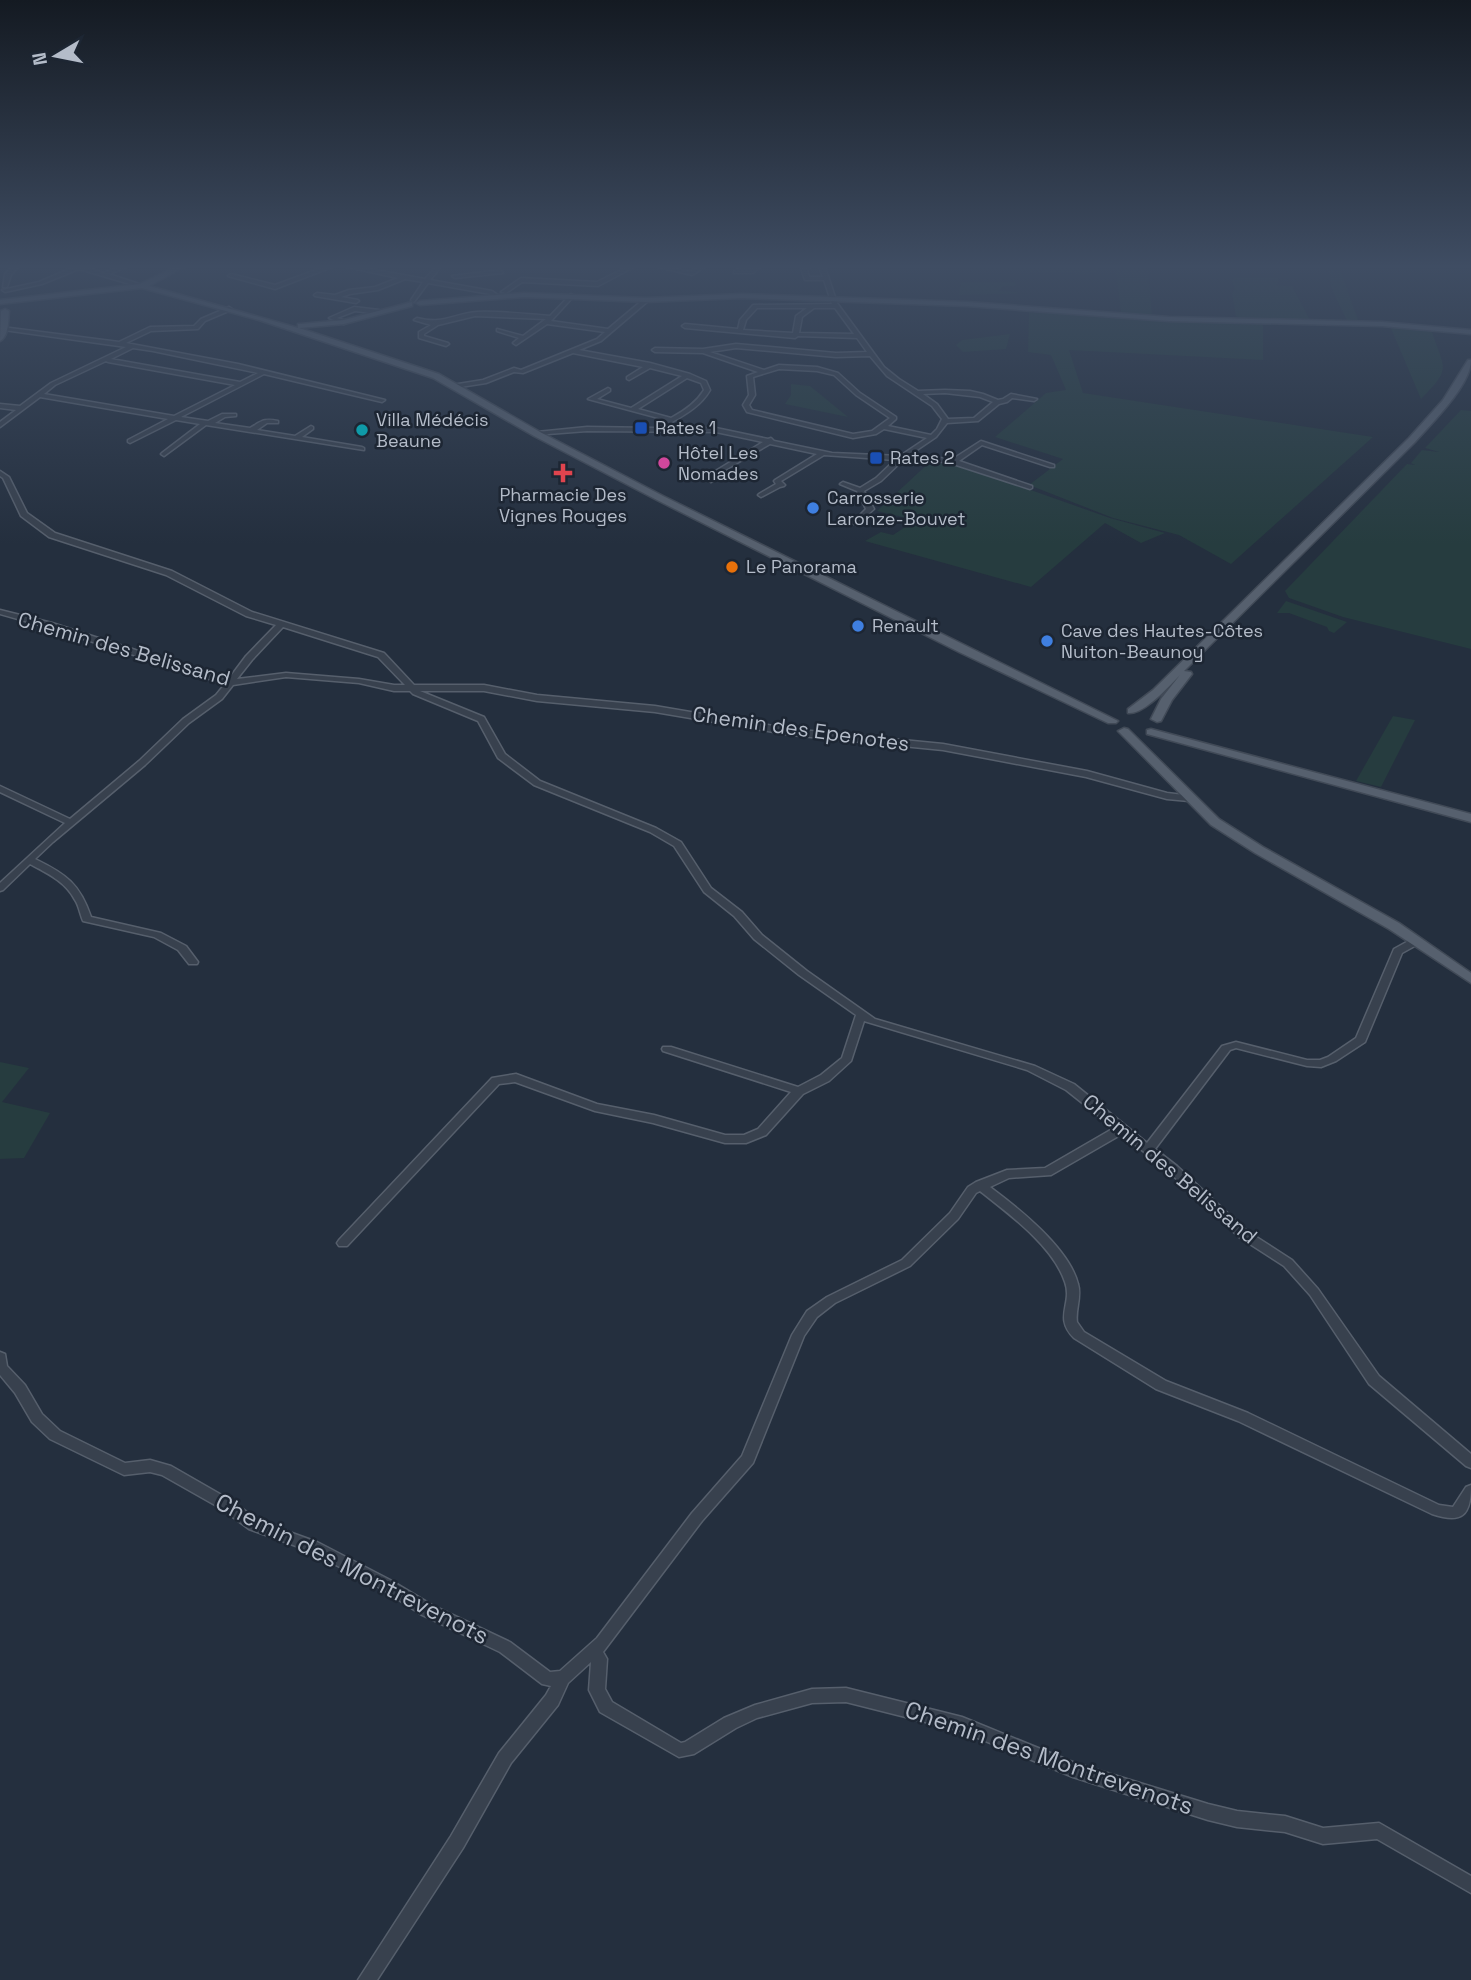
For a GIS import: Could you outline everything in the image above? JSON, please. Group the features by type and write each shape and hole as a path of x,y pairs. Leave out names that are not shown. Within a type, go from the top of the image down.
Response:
{"main road":[{"path":"388,359 426,372 454,386 537,434 1062,698 1121,715 1146,713 1153,727"},
{"path":"1452,393 1471,362"},
{"path":"1471,374 1419,433 1277,575 1157,692 1121,715 1115,727 1124,732 1189,798 1231,832 1416,941 1471,979"},
{"path":"1147,755 1142,745 1181,680 1277,575"},
{"path":"1124,732 1153,727 1218,748 1471,818"}],"street":[{"path":"203,359 382,400"},
{"path":"454,386 484,382 514,370 521,372 552,359"},
{"path":"608,359 650,365 704,382 705,393 695,405 655,429"},
{"path":"639,363 643,359"},
{"path":"728,359 762,371"},
{"path":"876,359 891,378 940,410 946,421"},
{"path":"0,425 53,384 108,360 240,384"},
{"path":"629,378 650,365"},
{"path":"789,367 836,374 858,394 893,416 894,420 866,435 848,435 752,412 746,406 753,391 750,378 762,371 789,367"},
{"path":"130,441 262,373"},
{"path":"632,410 688,375"},
{"path":"608,390 591,399 670,421 678,429"},
{"path":"914,393 958,393 987,397 997,402"},
{"path":"38,395 362,449"},
{"path":"860,490 878,480 902,457 931,437 946,421 976,420 997,402 1005,401 1011,396 1034,399"},
{"path":"0,406 19,408"},
{"path":"623,429 626,423 644,413"},
{"path":"164,454 206,424 224,415 234,415"},
{"path":"251,431 266,421 276,422"},
{"path":"884,427 931,437"},
{"path":"296,438 311,428"},
{"path":"537,434 583,429 716,429 823,453 955,461 1030,488"},
{"path":"711,480 716,473 771,440"},
{"path":"955,461 981,443 1052,466"},
{"path":"761,495 781,484 777,481 823,453"},
{"path":"0,473 6,477 24,514 52,535 169,573 249,614 381,655 409,686"},
{"path":"843,484 860,490 870,509 856,523"},
{"name":"Chemin des Belissand","path":"0,612 229,683 286,675 359,681 394,688 409,686 416,692 481,719 501,756 537,783 653,830 678,844 707,890 738,914 758,937 803,974 832,991 861,1016 1031,1068 1070,1087 1173,1169 1243,1234 1288,1263 1314,1292 1374,1380 1471,1462"},
{"path":"0,888 43,846 142,763 186,721 219,697 280,625"},
{"name":"Chemin des Epenotes","path":"409,686 484,688 537,698 655,709 791,732 943,747 1087,774 1167,796 1189,798"},
{"path":"0,789 72,822"},
{"path":"31,860 69,886 82,903 87,919 157,934 175,943 193,962"},
{"path":"1148,1150 1226,1048 1236,1045 1321,1064 1361,1040 1398,951 1416,941"},
{"path":"343,1243 496,1082 516,1078 594,1107 736,1140 762,1132 799,1091 825,1078 847,1059 861,1016"},
{"path":"667,1049 799,1091"},
{"path":"366,1980 457,1842 505,1758 552,1700 563,1678 593,1652 697,1517 748,1459 798,1335 812,1314 831,1300 906,1263 954,1216 969,1192 980,1185 1007,1174 1047,1172 1122,1129"},
{"path":"980,1185 1024,1219 1063,1267 1073,1288 1068,1318 1079,1335 1161,1385 1287,1437 1437,1510 1456,1513 1471,1491"},
{"name":"Chemin des Montrevenots","path":"0,1357 1,1367 20,1389 37,1418 55,1435 124,1469 150,1466 166,1470 227,1504 254,1525 339,1559 427,1610 505,1647 547,1679 554,1681 563,1678"},
{"name":"Chemin des Montrevenots","path":"593,1652 599,1659 597,1690 606,1707 679,1750 688,1749 730,1723 755,1712 812,1696 846,1695 962,1724 1073,1770 1208,1812 1237,1819 1285,1824 1323,1836 1379,1831 1471,1885"}],"green space":[{"path":"1053,359 1072,359 1083,393 1373,437 1231,564 1179,535 1113,518 1029,485 1063,459 995,437 1046,393 1066,390"},
{"path":"1404,359 1441,359 1442,374 1421,399"},
{"path":"791,384 810,386 848,417 785,404 791,395"},
{"path":"1461,410 1471,411 1471,649 1343,617 1289,598 1285,591 1407,464 1415,465 1411,463 1422,450 1439,452 1425,448"},
{"path":"932,460 957,464 1110,518 1165,533 1141,543 1105,523 1031,587 865,541 881,532 893,535 916,520 877,511"},
{"path":"1286,601 1347,622 1334,633 1327,627 1289,613 1277,613"},
{"path":"1393,716 1415,720 1381,787 1356,781"},
{"path":"0,1062 29,1068 2,1102 50,1113 24,1158 0,1159"}],"place":[{"name":"Rates 1","path":"641,428"},
{"name":"Villa Médécis Beaune","path":"362,430"},
{"name":"Rates 2","path":"876,458"},
{"name":"Hôtel Les Nomades","path":"664,463"},
{"name":"Pharmacie Des Vignes Rouges","path":"563,473"},
{"name":"Carrosserie Laronze-Bouvet","path":"813,508"},
{"name":"Le Panorama","path":"732,567"},
{"name":"Renault","path":"858,626"},
{"name":"Cave des Hautes-Côtes Nuiton-Beaunoy","path":"1047,641"}]}
